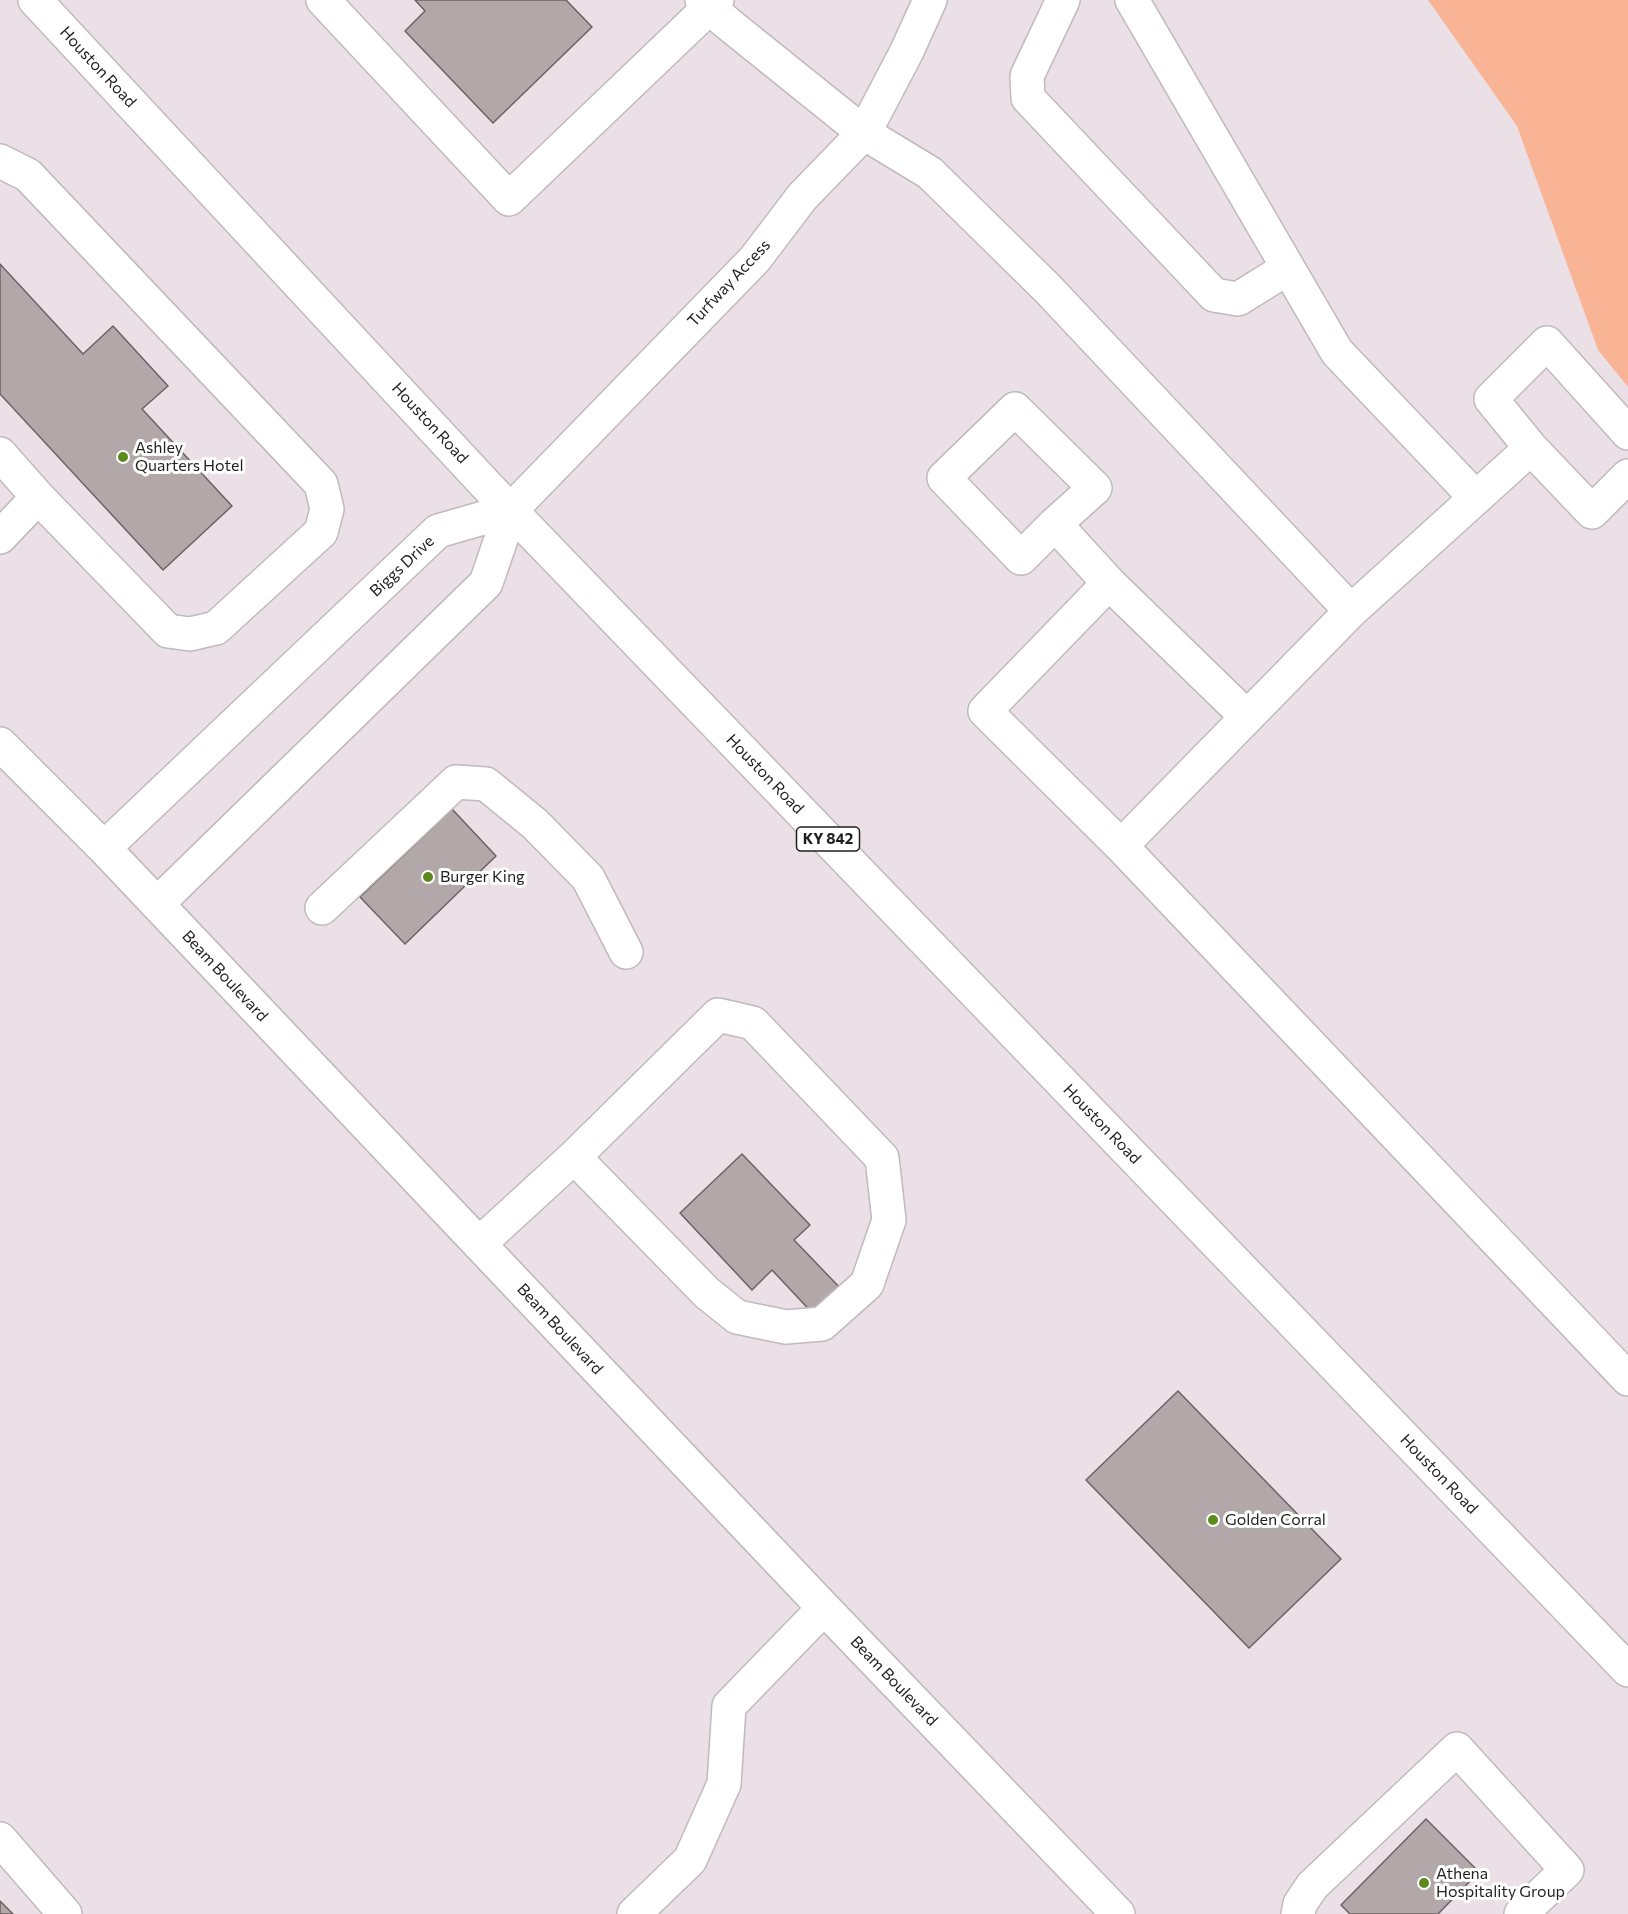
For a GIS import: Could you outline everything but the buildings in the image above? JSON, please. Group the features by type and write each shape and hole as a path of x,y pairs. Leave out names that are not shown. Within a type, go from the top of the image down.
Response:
{"street":[{"name":"Houston Road","path":"35,0 511,510 1628,1670"},
{"path":"323,0 509,199 710,2 864,133 930,173 1048,289 1351,611"},
{"name":"Turfway Access","path":"511,510 755,259 802,197 864,133 907,51 930,0"},
{"path":"1063,0 1027,76 1028,98 1214,295 1238,299 1288,268"},
{"path":"1132,0 1336,352 1476,498"},
{"path":"0,161 28,175 321,484 327,508 321,532 216,628 190,634 168,631 38,497 0,454"},
{"path":"1628,433 1546,343 1491,399 1531,448 1592,512 1628,476"},
{"path":"1015,409 1095,489 1055,524 1021,558 944,478 1015,409"},
{"path":"1121,846 1351,611 1531,448"},
{"path":"0,537 38,497"},
{"name":"Biggs Drive","path":"104,848 438,531 511,510"},
{"path":"157,904 486,583 511,510"},
{"path":"1055,524 1109,583 1247,717"},
{"path":"1109,583 985,711 1121,846 1628,1378"},
{"name":"Beam Boulevard","path":"0,744 104,848 824,1608 1118,1914"},
{"path":"322,908 456,782 486,784 535,824 588,878 626,951"},
{"path":"479,1244 574,1157 718,1015 753,1023 882,1158 889,1220 867,1284 822,1324 786,1327 737,1317 707,1293 574,1157"},
{"path":"634,1914 690,1860 724,1784 729,1706 824,1608"},
{"path":"1298,1914 1300,1904 1312,1887 1457,1749 1568,1870 1521,1914"},
{"path":"0,1839 65,1914"}],"shaded area":[{"path":"1428,0 1628,0 1628,387 1598,350 1517,126"}],"place":[{"name":"Ashley Quarters Hotel","path":"123,457"},
{"name":"Burger King","path":"428,877"},
{"name":"Golden Corral","path":"1213,1520"},
{"name":"Athena Hospitality Group","path":"1424,1883"}]}
